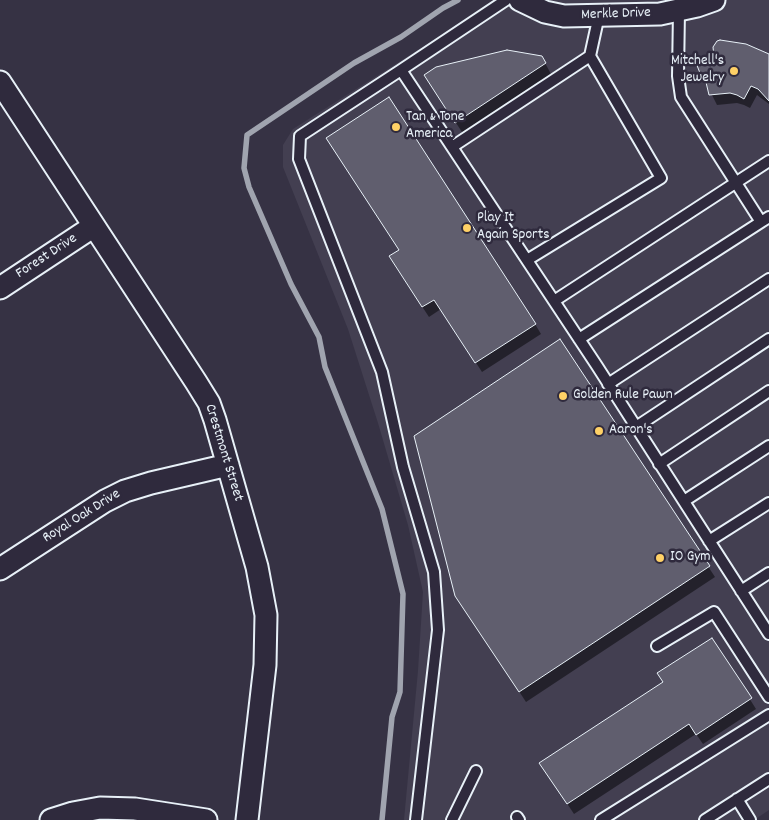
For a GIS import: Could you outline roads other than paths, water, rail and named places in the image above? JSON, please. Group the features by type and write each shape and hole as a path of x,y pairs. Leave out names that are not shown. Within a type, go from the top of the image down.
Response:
{"street":[{"name":"Merkle Drive","path":"520,0 533,8 564,16 660,14 714,0"},
{"name":"Crestmont Street","path":"0,82 209,403 257,567 266,615 265,665 247,820"},
{"name":"Forest Drive","path":"0,288 94,226"},
{"name":"Royal Oak Drive","path":"0,569 104,501 125,491 228,465"},
{"path":"51,820 74,812 100,808 135,809 206,820"}],"lane":[{"path":"416,820 438,630 434,572 403,467 382,372 299,159 300,136 506,0"},
{"path":"579,339 765,219 736,183 681,97 678,76 679,10"},
{"path":"527,260 661,178 590,56 599,15"},
{"path":"452,147 590,56"},
{"path":"401,70 579,339 769,634"},
{"path":"554,301 769,161"},
{"path":"608,384 769,279"},
{"path":"636,427 769,338"},
{"path":"659,464 769,391"},
{"path":"684,502 769,446"},
{"path":"709,541 769,502"},
{"path":"741,591 769,573"},
{"path":"657,646 714,612 769,697"},
{"path":"602,820 769,715"},
{"path":"452,820 476,771"},
{"path":"705,820 769,778"},
{"path":"737,799 750,820"}],"waterway":[{"path":"382,820 392,717 400,692 403,594 382,509 325,367 319,337 291,284 249,187 244,168 247,135 354,63 401,37 458,0"}],"place":[{"name":"Mitchell's Jewelry","path":"734,71"},
{"name":"Tan & Tone America","path":"396,127"},
{"name":"Play It Again Sports","path":"467,228"},
{"name":"Golden Rule Pawn","path":"563,396"},
{"name":"Aaron's","path":"599,431"},
{"name":"IO Gym","path":"660,558"}]}
